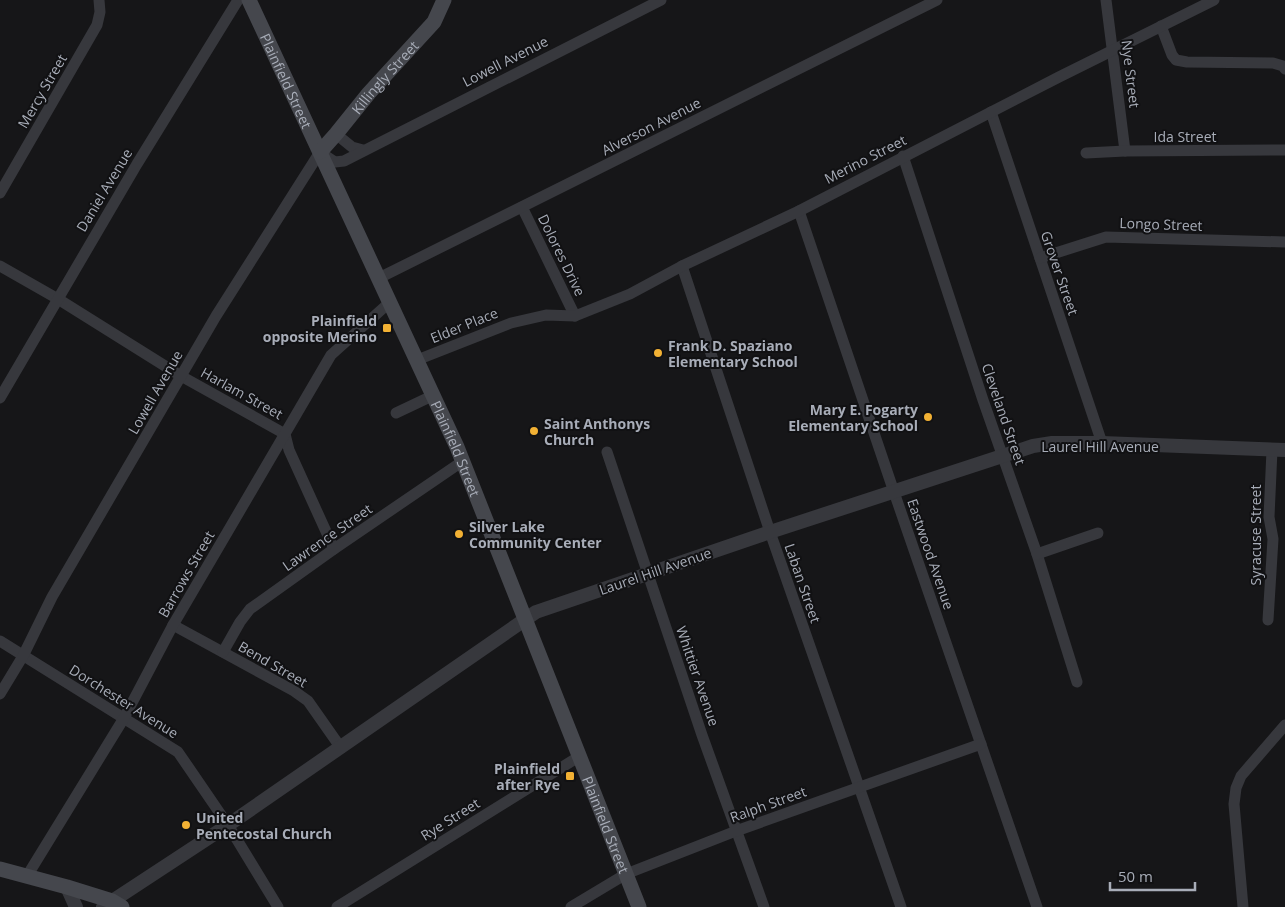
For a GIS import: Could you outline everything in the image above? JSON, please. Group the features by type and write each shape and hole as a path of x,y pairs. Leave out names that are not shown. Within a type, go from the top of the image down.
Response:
{"main road":[{"name":"Plainfield Street","path":"249,0 463,461 639,907"},
{"name":"Killingly Street","path":"320,152 369,93 434,22 444,0"},
{"path":"0,870 68,887 112,905"}],"street":[{"name":"Mercy Street","path":"0,194 97,25 100,12 99,0"},
{"name":"Daniel Avenue","path":"0,398 132,172 238,0"},
{"name":"Lowell Avenue","path":"0,694 23,656 52,597 216,316 320,152 335,162 344,161 362,150 661,0"},
{"name":"Alverson Avenue","path":"379,278 937,0"},
{"name":"Nye Street","path":"1106,0 1125,151"},
{"name":"Merino Street","path":"523,320 546,315 575,316 630,294 682,266 799,211 903,156 1214,0"},
{"path":"1161,26 1172,55 1176,60 1187,62 1273,63 1283,66 1285,69"},
{"name":"Grover Street","path":"990,112 1102,443"},
{"path":"336,134 352,147 362,150"},
{"name":"Ida Street","path":"1086,153 1285,150"},
{"name":"Cleveland Street","path":"903,156 1002,456 1037,554 1077,682"},
{"name":"Dolores Drive","path":"522,207 575,316"},
{"name":"Eastwood Avenue","path":"799,211 1037,907"},
{"name":"Longo Street","path":"1040,258 1106,237 1285,242"},
{"name":"Harlam Street","path":"0,266 58,299 181,376 285,434 289,450 334,549"},
{"name":"Laban Street","path":"682,266 770,532 901,907"},
{"name":"Barrows Street","path":"27,876 124,718 173,625 331,355 390,302"},
{"name":"Elder Place","path":"417,360 523,320"},
{"path":"396,413 434,395"},
{"name":"Laurel Hill Avenue","path":"112,905 536,612 770,532 1044,444 1102,443 1278,450"},
{"name":"Syracuse Street","path":"1268,620 1273,539 1269,517 1278,450"},
{"name":"Whittier Avenue","path":"606,452 736,831 764,907"},
{"name":"Lawrence Street","path":"223,652 240,622 250,609 463,461"},
{"path":"1037,554 1098,533"},
{"name":"Bend Street","path":"173,625 294,691 308,701 341,748"},
{"name":"Dorchester Avenue","path":"0,641 178,752 228,825 278,907"},
{"path":"1243,907 1234,804 1236,788 1245,771 1285,725"},
{"name":"Ralph Street","path":"571,907 626,874 736,831 981,744"},
{"name":"Rye Street","path":"336,907 580,756"},
{"path":"68,887 76,907"}],"place":[{"name":"Plainfield opposite Merino","path":"387,328"},
{"name":"Frank D. Spaziano Elementary School","path":"658,353"},
{"name":"Mary E. Fogarty Elementary School","path":"928,417"},
{"name":"Saint Anthonys Church","path":"534,431"},
{"name":"Silver Lake Community Center","path":"459,534"},
{"name":"Plainfield after Rye","path":"570,776"},
{"name":"United Pentecostal Church","path":"186,825"}]}
